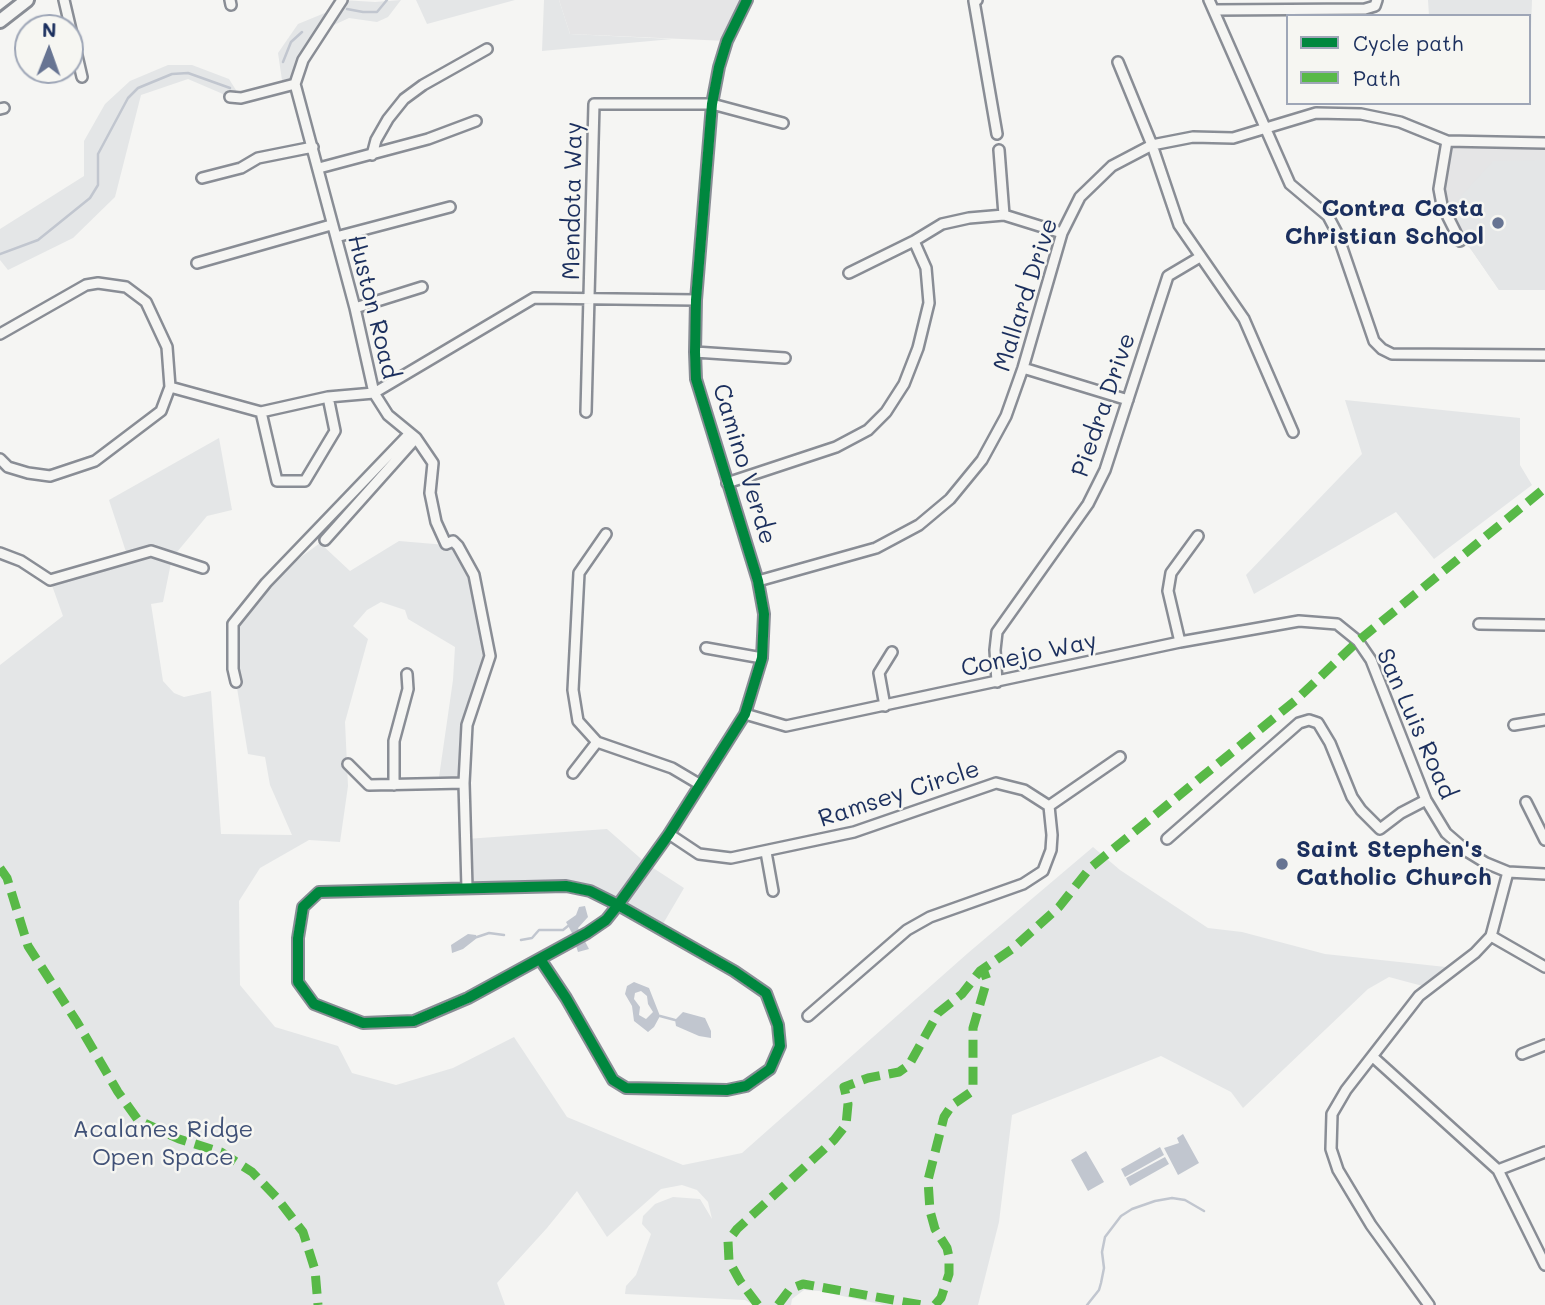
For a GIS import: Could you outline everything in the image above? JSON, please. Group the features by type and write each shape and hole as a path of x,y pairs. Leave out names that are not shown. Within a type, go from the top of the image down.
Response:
{"main road":[{"path":"0,22 23,2"}],"street":[{"path":"230,97 241,98 295,84 303,60 342,0"},
{"name":"Camino Verde","path":"540,959 566,998 613,1080 626,1088 727,1090 746,1086 770,1069 780,1046 778,1025 766,993 734,971 618,905 590,891 566,886 320,892 303,907 298,938 298,982 314,1003 341,1016 363,1023 414,1021 468,998 587,933 606,920 618,905 669,834 745,714 762,658 764,614 758,581 696,379 695,300 712,104 727,41 747,0"},
{"path":"1209,0 1290,184 1328,216 1337,233 1374,341 1391,354 1545,355"},
{"path":"1214,10 1365,9 1375,6 1377,0"},
{"path":"976,1 997,134"},
{"path":"372,155 376,140 388,119 404,99 487,49"},
{"path":"1118,62 1152,145 1179,225 1244,319 1293,432"},
{"name":"Huston Road","path":"295,84 319,168 374,393 388,415 413,435 433,463 430,493 436,522 446,544 453,541 458,546 474,575 490,656 467,725 464,783 467,888"},
{"name":"Mendota Way","path":"586,412 594,104 712,104"},
{"path":"712,104 783,123"},
{"name":"Mallard Drive","path":"758,581 876,548 919,525 950,499 982,460 1006,416 1023,368 1062,233 1080,197 1112,166 1152,145 1193,137 1233,138 1316,113 1361,114 1400,122 1447,141 1545,143"},
{"path":"319,168 428,139 476,121"},
{"path":"1447,141 1439,189 1442,205 1460,241"},
{"path":"202,178 241,168 258,158 313,147"},
{"path":"999,150 1004,215"},
{"path":"336,237 450,208"},
{"path":"849,273 942,224 1004,215 1062,233"},
{"path":"197,263 331,225"},
{"path":"727,483 836,447 867,430 886,412 904,384 918,348 929,303 926,268 914,241"},
{"name":"Piedra Drive","path":"997,682 997,632 1088,504 1105,470 1168,276 1200,257"},
{"path":"0,334 86,285 98,283 126,287 146,302 167,347 170,387 161,411 95,461 50,476 28,474 8,467 0,459"},
{"path":"355,309 422,287"},
{"path":"170,387 261,412 328,397 374,393 534,298 695,300"},
{"path":"695,352 785,358"},
{"path":"1023,368 1128,400"},
{"path":"261,412 277,481 305,481 335,431 328,397"},
{"path":"325,540 413,435"},
{"path":"236,682 233,669 233,624 266,583 413,435"},
{"path":"606,534 579,573 573,690 578,721 597,742 672,768 699,784"},
{"path":"1180,642 1168,591 1171,573 1198,536"},
{"path":"0,554 21,561 50,580 151,551 203,568"},
{"name":"Conejo Way","path":"745,714 786,726 1180,642 1298,621 1324,622"},
{"name":"San Luis Road","path":"1324,622 1338,624 1358,641 1371,660 1426,800 1446,833 1486,863 1507,872 1545,874"},
{"path":"1479,624 1545,625"},
{"path":"706,648 762,658"},
{"path":"885,706 879,673 892,652"},
{"path":"394,785 394,741 408,689 407,674"},
{"path":"1167,839 1299,723 1309,720 1318,723 1330,743 1352,797 1380,829 1401,813 1426,800"},
{"path":"1514,725 1545,720"},
{"path":"573,773 597,742"},
{"path":"808,1016 908,930 930,917 1023,884 1043,871 1051,850 1049,806 1119,757"},
{"path":"348,764 369,785 464,783"},
{"name":"Ramsey Circle","path":"669,834 699,854 731,858 854,832 996,783 1024,790 1049,806"},
{"path":"1526,802 1545,840"},
{"path":"766,852 773,891"},
{"path":"1429,1305 1371,1226 1338,1170 1331,1149 1332,1114 1346,1090 1419,996 1475,953 1491,936 1507,872"},
{"path":"1491,936 1545,967"},
{"path":"1522,1054 1545,1045"},
{"path":"1373,1057 1498,1170 1545,1265"},
{"path":"1498,1170 1545,1152"}],"shaded area":[{"path":"559,0 747,0 727,41 570,34"},
{"name":"Contra Costa Christian School","path":"1447,141 1545,143 1545,290 1499,290 1470,248 1460,241 1442,205"},
{"path":"585,906 588,917 578,928 589,949 578,952 566,922 576,915 579,907"},
{"path":"468,934 476,935 477,938 463,949 452,953 451,945"},
{"path":"634,982 649,988 660,1016 648,1032 634,1021 632,1006 625,994 627,986","holes":["641,991 647,996 653,1012 646,1019 639,1015 640,1007 634,999 635,993"]},
{"path":"683,1012 705,1018 711,1038 676,1026 675,1020"},
{"path":"1183,1134 1199,1163 1178,1175 1164,1148 1179,1143 1177,1138"},
{"path":"1160,1147 1164,1155 1125,1177 1121,1169"},
{"path":"1086,1151 1104,1182 1088,1191 1071,1160"},
{"path":"1165,1157 1169,1164 1130,1186 1126,1178"}],"green space":[{"path":"342,0 401,0 388,17 377,22 349,18 323,30 295,84 283,87 278,53 298,24 337,8"},
{"path":"416,0 515,0 427,24"},
{"path":"544,0 559,0 570,34 672,39 542,51"},
{"path":"1428,0 1532,0 1531,29 1531,14 1429,14"},
{"path":"168,65 192,65 229,79 241,98 230,97 188,79 141,95 115,197 73,238 8,270 0,260 0,229 84,176 84,141 105,104 130,81"},
{"name":"Contra Costa Christian School","path":"1545,160 1545,290 1499,290 1470,248 1473,241 1471,235 1456,222 1449,209 1493,161"},
{"path":"1345,400 1520,418 1520,465 1532,485 1434,559 1396,512 1254,594 1246,575 1362,454"},
{"name":"Acalanes Ridge Open Space","path":"219,438 232,510 207,516 172,558 163,602 151,604 163,681 174,693 184,697 211,691 221,834 292,835 270,785 265,757 248,754 236,682 233,624 266,583 320,543 350,571 399,541 458,546 474,575 490,656 467,725 464,783 438,784 455,647 408,619 405,610 381,602 367,610 353,626 368,639 345,722 348,786 340,842 309,840 260,868 239,901 240,985 275,1027 338,1046 352,1073 396,1085 453,1068 514,1037 567,1117 683,1165 742,1153 968,953 1093,847 1120,870 1208,928 1242,932 1325,954 1455,968 1430,988 1389,977 1368,989 1243,1108 1231,1092 1161,1056 1012,1115 999,1222 978,1305 884,1305 804,1290 792,1299 791,1305 754,1305 745,1300 625,1294 626,1286 636,1275 651,1234 642,1224 643,1216 655,1204 673,1197 700,1199 712,1219 708,1202 697,1190 682,1185 661,1189 607,1237 577,1191 497,1283 505,1305 0,1305 0,665 63,616 50,580 128,558 109,500"},
{"path":"607,829 647,864 684,888 660,929 590,891 467,888 466,839"}],"waterway":[{"path":"347,9 377,12 387,0"},
{"path":"283,62 291,42 302,32"},
{"path":"0,254 38,240 90,198 98,185 98,154 128,98 138,88 172,74 188,73 230,88"},
{"path":"521,940 532,938 539,930 563,930 568,926"},
{"path":"477,937 489,933 504,935"},
{"path":"660,1016 675,1020"},
{"path":"1087,1305 1101,1283 1105,1237 1121,1216 1132,1209 1172,1198 1185,1200 1204,1211"}],"marked path":[{"path":"758,1305 729,1261 728,1241 737,1229 834,1140 846,1125 848,1104 844,1087 868,1078 899,1072 909,1065 938,1013 962,994 980,971 1012,949 1059,907 1090,868 1296,700 1358,641 1545,488"},
{"path":"0,868 7,878 28,946 138,1120 179,1139 221,1152 252,1172 303,1232 315,1270 318,1305"},
{"path":"935,1305 941,1298 949,1274 949,1257 947,1248 935,1229 930,1211 928,1180 944,1117 952,1105 971,1092 973,1085 973,1028 987,980 983,969"},
{"path":"778,1305 790,1289 803,1284 922,1305"}],"cycle path":[{"path":"540,959 566,998 613,1080 626,1088 727,1090 746,1086 770,1069 780,1046 778,1025 766,993 734,971 618,905 590,891 566,886 319,892 303,907 298,938 298,982 314,1004 363,1023 414,1021 468,998 587,933 606,920 618,905 669,834 745,714 762,658 764,614 758,581 696,379 695,352 696,300 712,104 727,41 747,0"}],"place":[{"name":"Contra Costa Christian School","path":"1498,223"},
{"name":"Saint Stephen's Catholic Church","path":"1282,864"}]}
